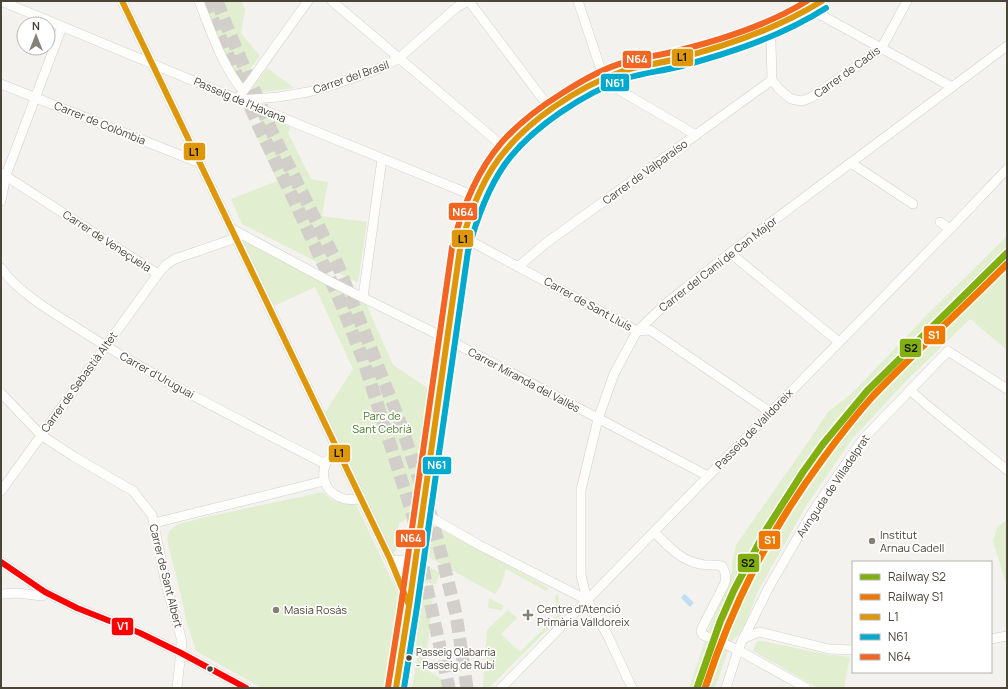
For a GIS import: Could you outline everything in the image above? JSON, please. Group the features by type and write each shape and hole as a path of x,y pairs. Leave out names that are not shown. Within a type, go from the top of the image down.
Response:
{"main road":[{"path":"396,688 413,580 458,261 463,236 491,172 506,149 516,138 551,110 582,90 623,71 642,65 674,60 724,46 769,29 807,5 822,1"}],"street":[{"path":"122,1 390,559 409,606"},
{"path":"199,1 226,65 243,91"},
{"path":"237,100 308,1"},
{"path":"332,1 506,149"},
{"path":"469,1 551,110"},
{"name":"Carrer del Brasil","path":"237,100 308,92 357,77 388,64 399,58 462,3 469,1"},
{"path":"578,1 604,79 614,87 696,135"},
{"name":"Carrer de Cadis","path":"772,80 780,90 791,99 802,101 812,97 881,49 907,1"},
{"name":"Passeig de l'Havana","path":"1,2 479,198"},
{"path":"807,5 881,49 952,87"},
{"path":"1,201 3,174 36,98 62,27"},
{"path":"769,29 772,80"},
{"name":"Carrer del Camí de Can Major","path":"632,688 608,636 587,600 581,575 580,490 598,419 614,374 637,331 669,301 730,253 1007,46"},
{"name":"Carrer de Valparaíso","path":"519,266 546,243 772,80"},
{"name":"Carrer de Colòmbia","path":"1,84 200,163"},
{"path":"363,297 382,159"},
{"path":"851,163 913,204"},
{"name":"Passeig de Valldoreix","path":"501,688 1007,169"},
{"name":"Carrer de Veneçuela","path":"3,174 158,274 167,264 175,259 234,234"},
{"path":"940,222 950,229"},
{"name":"Carrer Miranda del Vallès","path":"234,234 447,339 708,476"},
{"name":"Carrer de Sant Lluís","path":"463,236 637,331 650,330 770,412"},
{"path":"730,253 839,342"},
{"name":"Carrer d'Uruguai","path":"1,268 8,279 48,309 105,346 202,400 325,464"},
{"name":"Carrer de Sebastià Altet","path":"1,491 158,274"},
{"name":"Avinguda de Villadelprat","path":"738,650 769,587 813,511 863,439 948,351 1007,389"},
{"path":"910,390 1007,470"},
{"name":"Carrer de Sant Albert","path":"1,393 41,435 73,456 133,491 152,515 166,584 182,641 178,688"},
{"path":"338,452 325,464 324,481 332,493 346,499 361,499"},
{"path":"154,523 324,481"},
{"path":"422,512 479,545 587,600"},
{"path":"654,532 672,550 688,560 700,564 722,566 726,579 702,628 703,635 708,637"},
{"path":"390,559 398,561 406,560 413,553 419,538"},
{"path":"390,559 413,580"},
{"path":"1,562 45,592 77,608 140,633 246,688"},
{"path":"1,594 17,593 42,596 45,592"},
{"path":"743,639 759,632 830,649 852,650"},
{"path":"992,639 1007,636"},
{"path":"727,645 806,688"},
{"path":"726,688 738,650"}],"green space":[{"path":"202,1 242,1 245,10 241,33 260,56 239,83 221,46"},
{"path":"267,68 294,88 256,93 251,90"},
{"path":"256,113 291,127 288,133 311,179 328,182 322,216 367,222 358,283 242,224 231,199 277,181 254,130 262,125"},
{"name":"Parc de Sant Cebrià","path":"235,234 363,297 393,365 438,395 422,512 399,523 397,548 390,559 322,417 353,369 315,287 270,308"},
{"path":"1007,236 1007,247 863,389 833,424 803,465 762,529 738,574 718,619 694,688 689,688 708,632 732,571 732,563 736,545 828,412 852,393 924,318"},
{"path":"1007,265 1007,350 970,319 907,380 852,439 806,506 757,593 744,629 731,642 715,688 708,688 738,605 760,560 814,473 852,423"},
{"path":"323,492 334,501 346,504 356,504 400,598 387,688 262,688 196,651 187,623 167,540 169,531 178,524"},
{"path":"1007,520 1007,587 993,541 997,527"},
{"path":"429,523 549,588 546,591 506,569 501,585 495,594 421,553 426,524"},
{"path":"419,561 440,573 436,584 420,582 421,576 418,574"},
{"path":"418,592 433,596 425,669 457,688 412,688 417,658 413,651 411,638"},
{"path":"558,593 561,616 489,688 483,688 487,630 508,610 517,618 501,634 520,652 557,615 555,597"},
{"path":"489,598 504,606 501,610 488,608"},
{"path":"757,641 824,654 850,657 844,688 818,688 753,651"}],"water":[{"path":"684,594 694,603 690,607 681,598"}],"tunnel":[{"path":"206,1 260,129 340,301 363,359 413,516 449,688"},
{"path":"217,1 273,134 337,263 400,422 431,515 444,565 456,614 467,688"},
{"path":"708,637 727,645"}],"rail line":[{"name":"S2","path":"697,688 720,622 734,590 766,530 803,472 823,444 867,391 1007,253"},
{"name":"S1","path":"705,688 740,597 754,569 785,514 822,460 873,396 1007,264"}],"transit line":[{"name":"L1","path":"122,1 390,559 409,605"},
{"name":"N64","path":"388,687 452,248 465,206 485,166 502,142 523,122 553,99 592,75 626,62 686,49 722,39 774,19 807,1"},
{"name":"L1","path":"396,688 460,249 475,203 491,170 510,146 538,119 554,107 588,86 629,69 695,54 751,36 787,20 822,1"},
{"name":"N61","path":"404,688 468,251 483,206 493,184 505,164 516,150 544,124 577,102 611,84 627,78 678,67 736,50 773,36 826,8"},
{"name":"V1","path":"1,562 45,592 77,608 140,633 246,688"}],"place":[{"name":"Institut Arnau Cadell","path":"872,541"},
{"name":"Masia Rosás","path":"276,610"},
{"name":"Centre d'Atenció Primària Valldoreix","path":"528,615"},
{"name":"Passeig Olabarria - Passeig de Rubí","path":"409,658"}]}
